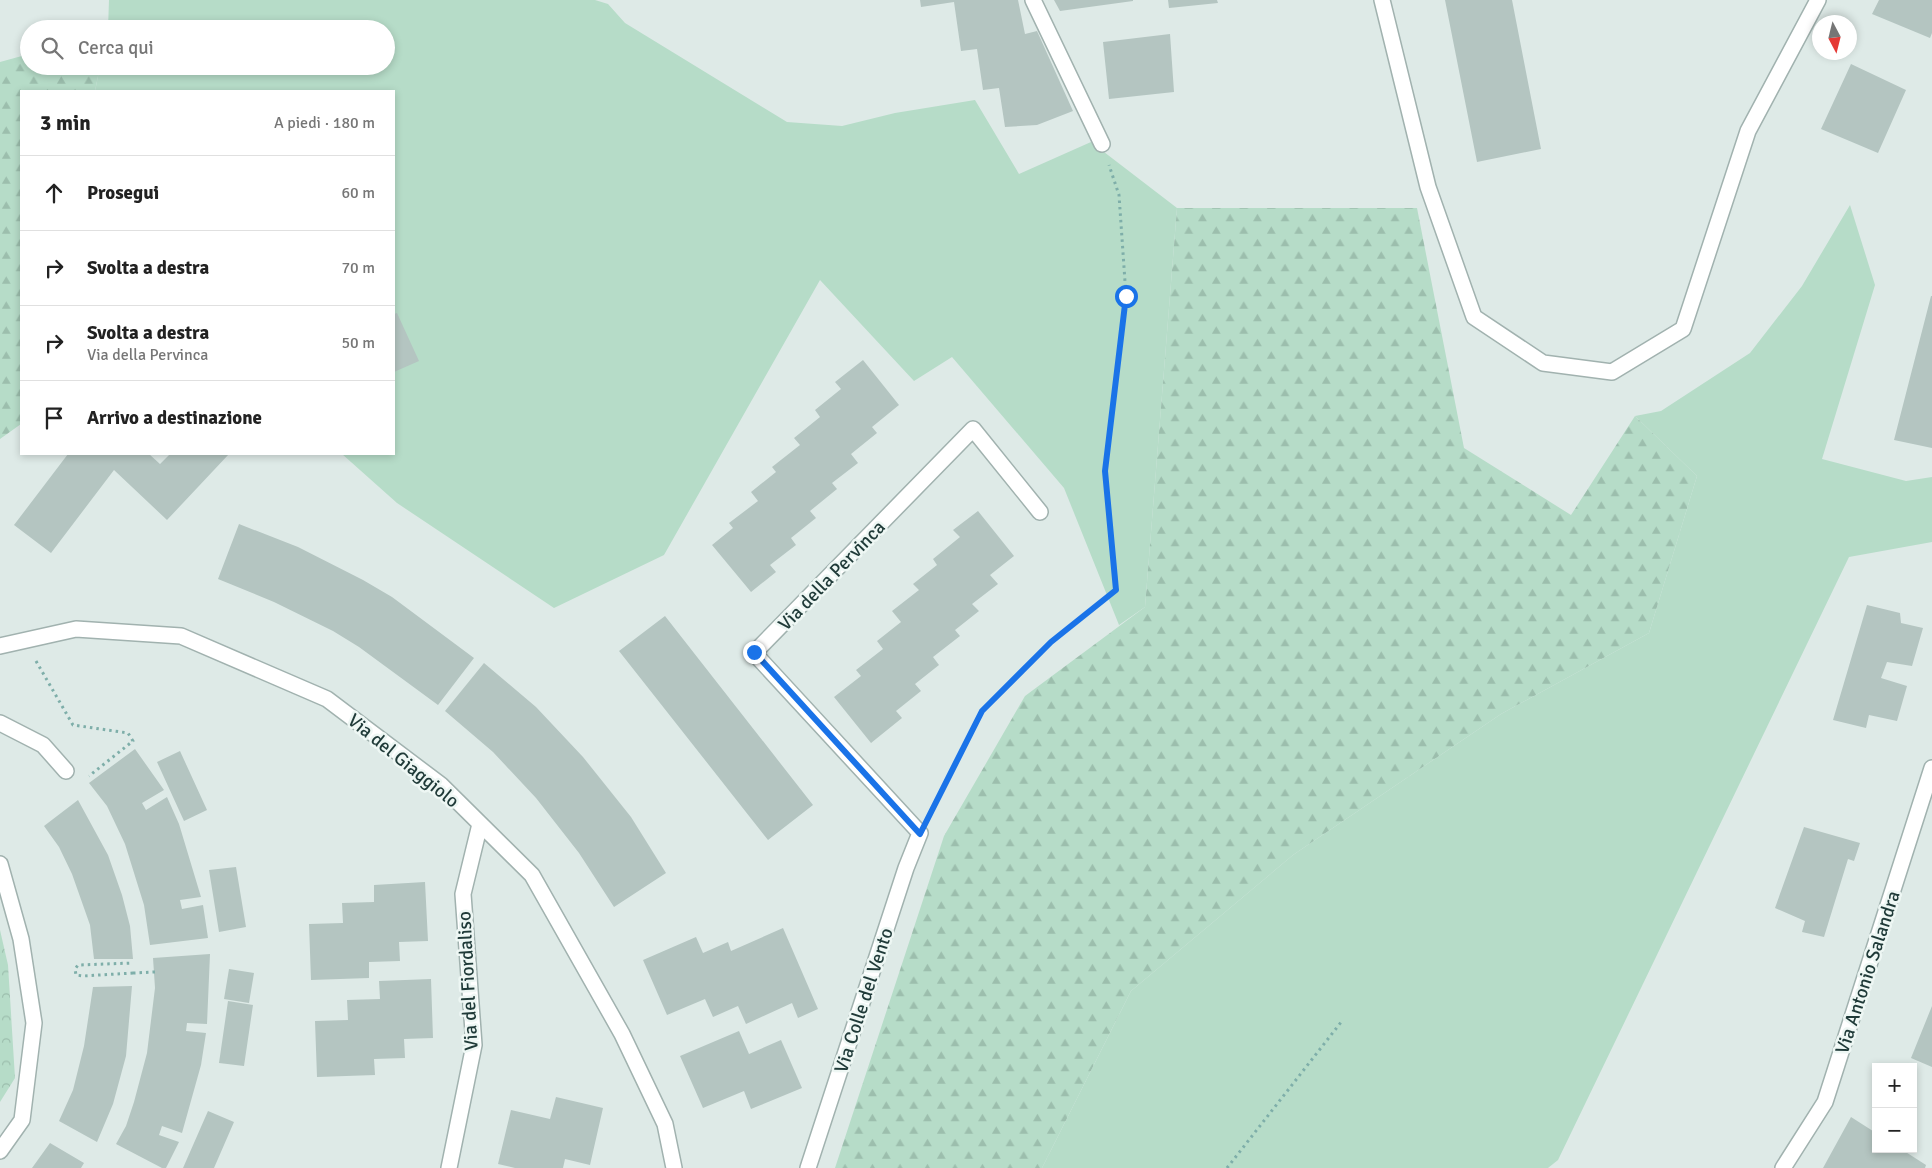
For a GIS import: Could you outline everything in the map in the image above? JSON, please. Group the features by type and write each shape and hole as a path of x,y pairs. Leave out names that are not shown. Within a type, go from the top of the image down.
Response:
{"street":[{"path":"1033,0 1102,144"},
{"path":"1382,0 1428,187 1474,317 1543,363 1612,372 1683,329 1748,131 1818,0"},
{"name":"Via della Pervinca","path":"920,834 754,652 973,429 1040,512"},
{"name":"Via del Giaggiolo","path":"0,646 76,629 181,636 327,699 441,785 532,875 622,1034 664,1124 674,1168"},
{"path":"0,722 43,745 66,771"},
{"name":"Via Antonio Salandra","path":"1784,1168 1825,1102 1932,768"},
{"name":"Via del Fiordaliso","path":"449,1168 474,1044 463,894 480,824"},
{"name":"Via Colle del Vento","path":"808,1168 906,868 920,834"},
{"path":"0,864 21,939 34,1022 22,1120 0,1151"}],"path":[{"path":"920,834 982,711 1051,642 1116,590 1105,471 1126,296 1119,195 1102,144"},
{"path":"24,640 73,725 128,733 133,741 85,779"},
{"path":"133,963 78,965 75,969 76,974 83,976 155,972"},
{"path":"1227,1168 1342,1021"}],"green space":[{"path":"109,0 595,0 608,4 625,23 787,122 842,126 895,113 975,100 1019,174 1091,142 1177,208 1145,607 1119,625 1064,488 952,357 914,381 820,280 664,555 554,608 397,503 343,455 395,455 395,90 95,90 98,75 395,75 395,20 108,20"},
{"path":"20,56 20,75 98,75 95,90 20,90 20,425 0,439 0,62"},
{"path":"1850,205 1875,285 1822,459 1906,481 1932,477 1932,542 1849,557 1558,1160 1548,1168 1042,1168 1131,991 1293,855 1501,714 1649,633 1697,476 1635,416 1661,411 1750,353 1802,286"},
{"path":"1177,208 1417,208 1464,448 1571,515 1635,416 1697,476 1649,633 1501,714 1293,855 1131,991 1042,1168 835,1168 944,836 1025,696 1145,607"},
{"path":"0,930 8,965 15,1078 0,1102"}],"building":[{"path":"920,0 1018,0 1025,34 1037,31 1073,111 1037,125 1005,127 999,88 983,90 977,49 961,51 954,2 921,7"},
{"path":"1054,0 1133,0 1133,1 1060,11"},
{"path":"1168,0 1217,0 1218,3 1169,8"},
{"path":"1445,0 1512,0 1541,149 1477,162"},
{"path":"1879,0 1932,0 1932,33 1930,38 1872,14"},
{"path":"1170,34 1174,92 1109,99 1103,42"},
{"path":"1851,64 1906,90 1878,153 1821,129"},
{"path":"1932,296 1932,448 1894,440"},
{"path":"397,313 419,361 395,372 395,314"},
{"path":"863,360 899,405 872,427 877,433 851,454 858,463 832,483 837,489 810,511 816,518 791,538 796,545 770,565 776,572 751,592 712,545 733,528 729,523 758,501 751,492 776,472 772,467 800,445 794,438 820,417 815,410 841,389 835,382"},
{"path":"67,455 150,455 160,464 169,455 228,455 167,520 114,470 51,553 14,525"},
{"path":"978,511 1014,556 990,575 998,584 972,604 979,611 955,630 960,636 933,657 939,665 915,684 921,691 896,711 902,718 871,743 834,697 861,676 856,670 883,649 877,641 901,622 892,611 919,590 913,584 937,565 933,559 960,537 953,530"},
{"path":"239,524 298,547 363,580 392,597 474,658 438,705 359,647 333,631 274,602 218,579"},
{"path":"1867,605 1900,613 1901,623 1923,628 1912,666 1887,662 1881,678 1907,686 1897,721 1869,715 1866,728 1833,720"},
{"path":"665,616 813,805 768,840 619,651"},
{"path":"484,663 536,707 583,757 631,817 666,873 614,907 579,853 536,798 493,752 445,711"},
{"path":"135,749 164,790 142,803 146,810 167,797 179,824 201,897 180,900 182,909 203,905 208,938 150,945 144,905 125,844 107,806 89,783"},
{"path":"180,751 207,810 184,821 157,762"},
{"path":"78,800 108,855 122,895 130,926 133,959 94,959 90,925 72,874 59,847 44,826"},
{"path":"1804,827 1860,843 1854,861 1848,859 1824,937 1802,932 1805,921 1775,908"},
{"path":"236,867 246,927 219,932 209,870"},
{"path":"425,882 428,941 399,942 400,961 369,962 369,978 311,980 309,924 343,923 342,903 374,902 374,885"},
{"path":"783,928 818,1009 798,1018 792,1003 746,1024 738,1006 713,1017 705,999 667,1015 643,960 696,937 703,953 728,942 731,951"},
{"path":"210,954 207,1024 187,1023 186,1031 206,1033 201,1065 182,1133 162,1126 159,1135 179,1142 166,1168 162,1168 116,1144 126,1126 147,1053 155,988 153,958"},
{"path":"229,969 254,973 249,1003 224,999"},
{"path":"431,979 433,1038 404,1039 405,1058 374,1059 375,1075 317,1077 315,1021 348,1020 347,1000 380,999 379,981"},
{"path":"132,986 126,1056 113,1104 97,1142 59,1121 73,1090 84,1046 93,987"},
{"path":"228,1001 253,1005 244,1066 219,1063"},
{"path":"1932,1006 1932,1067 1911,1058"},
{"path":"739,1031 749,1054 781,1040 802,1088 751,1109 744,1091 703,1108 680,1056"},
{"path":"556,1097 603,1108 590,1165 565,1159 563,1168 515,1168 498,1164 511,1110 550,1119"},
{"path":"208,1111 234,1122 214,1168 183,1168"},
{"path":"1851,1117 1872,1130 1872,1153 1907,1153 1926,1165 1925,1168 1823,1168"},
{"path":"50,1143 84,1163 81,1168 32,1168"}],"route":[{"path":"754,652 920,834 982,711 1051,642 1116,590 1105,471 1126,296"}]}
